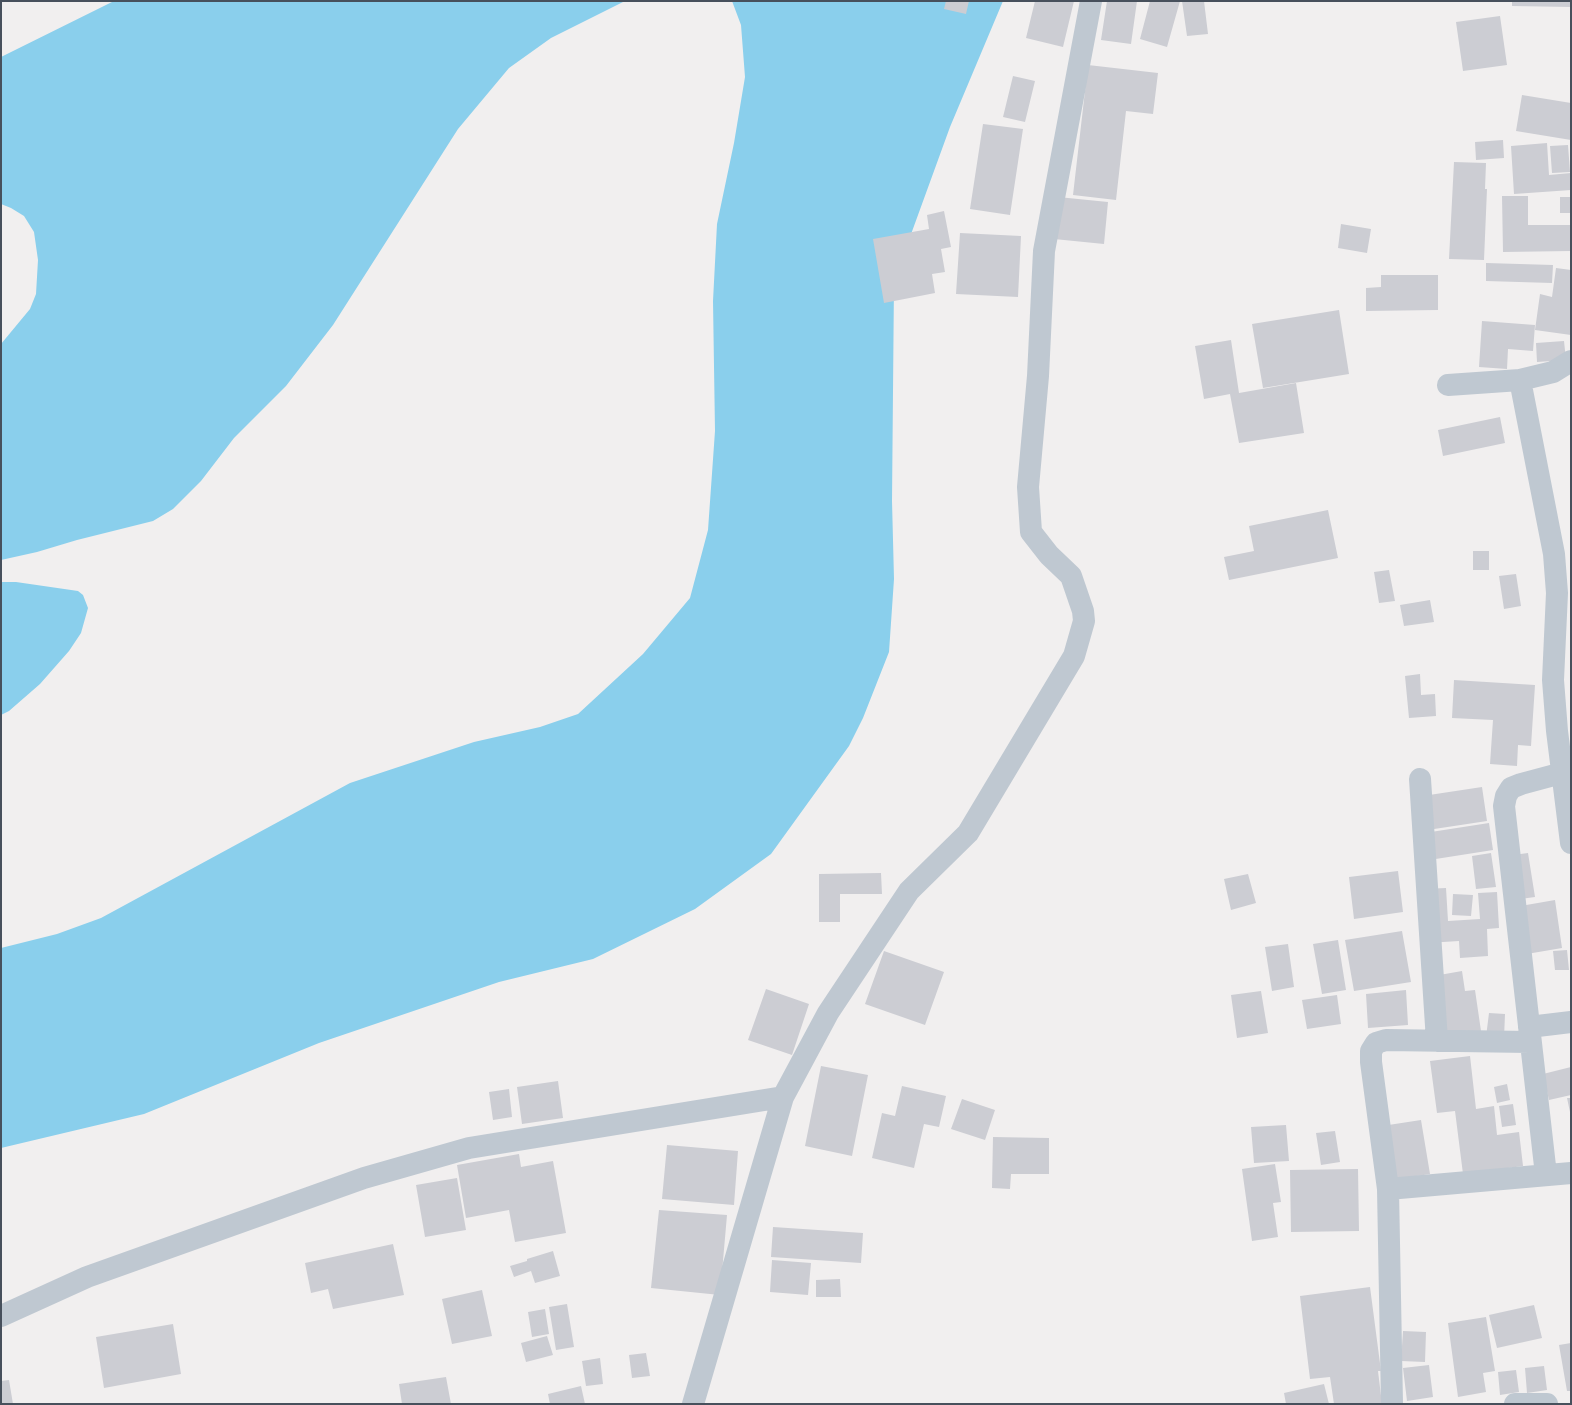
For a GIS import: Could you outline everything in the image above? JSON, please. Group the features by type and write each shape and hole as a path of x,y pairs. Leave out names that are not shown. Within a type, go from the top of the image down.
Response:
{"street":[{"path":"693,1404 783,1097 828,1013 909,891 968,833 1074,656 1084,621 1083,611 1070,576 1049,555 1031,532 1028,487 1038,376 1044,251 1091,1"},
{"path":"1448,385 1520,380 1553,372 1571,361"},
{"path":"1520,380 1554,554 1557,593 1553,680 1557,731 1571,843"},
{"path":"1546,1175 1504,806 1506,796 1511,788 1562,773"},
{"path":"1420,778 1437,1041"},
{"path":"1392,1404 1388,1189 1371,1062 1371,1051 1376,1044 1386,1040 1437,1041 1529,1034 1571,1022"},
{"path":"1,1316 95,1274 364,1178 469,1148 783,1097"},
{"path":"1388,1189 1571,1173"},
{"path":"1515,1404 1547,1404"}],"water":[{"path":"114,1 625,1 551,38 509,68 458,129 333,325 286,386 234,438 201,481 173,509 153,521 1,560 1,344 30,309 36,294 38,260 34,232 24,216 1,204 1,57"},
{"path":"732,1 1003,1 950,127 894,281 892,501 894,579 889,652 863,718 849,746 771,854 695,909 593,959 499,982 319,1043 144,1114 1,1148 1,948 57,934 101,918 350,783 474,742 540,727 578,714 643,654 690,598 708,530 715,431 713,301 717,224 734,143 745,77 741,25"},
{"path":"1,582 16,582 78,591 83,595 88,608 81,633 69,651 40,684 9,711 1,715"}],"building":[{"path":"946,1 969,1 966,14 944,9"},
{"path":"1035,1 1074,1 1063,47 1026,38"},
{"path":"1107,1 1137,1 1131,44 1101,40"},
{"path":"1150,1 1180,1 1167,47 1140,39"},
{"path":"1182,1 1204,1 1208,34 1187,36"},
{"path":"1512,1 1571,1 1571,7 1512,6"},
{"path":"1500,16 1507,65 1463,71 1456,22"},
{"path":"1088,65 1158,73 1153,114 1126,111 1116,200 1073,195"},
{"path":"1013,76 1035,81 1025,122 1003,117"},
{"path":"1522,95 1571,103 1571,140 1516,131"},
{"path":"983,124 1023,129 1010,215 970,209"},
{"path":"1503,140 1504,158 1476,160 1475,142"},
{"path":"1547,143 1549,175 1571,173 1571,190 1514,194 1511,146"},
{"path":"1568,145 1570,172 1552,173 1550,146"},
{"path":"1454,162 1486,163 1485,189 1487,189 1484,260 1449,259"},
{"path":"1502,196 1528,196 1528,225 1571,225 1571,251 1503,252"},
{"path":"1058,197 1108,202 1104,244 1054,239"},
{"path":"1560,197 1571,197 1571,213 1560,213"},
{"path":"944,211 951,247 941,249 945,272 932,274 935,293 884,303 873,239 929,229 927,215"},
{"path":"1341,224 1371,229 1367,253 1338,248"},
{"path":"960,233 1021,236 1018,297 956,294"},
{"path":"1486,263 1553,265 1552,283 1486,281"},
{"path":"1556,268 1571,270 1571,335 1535,330 1540,294 1552,297"},
{"path":"1381,275 1438,275 1438,310 1366,311 1366,288 1381,287"},
{"path":"1339,310 1349,374 1263,388 1252,324"},
{"path":"1482,321 1535,325 1533,351 1508,349 1507,369 1479,367"},
{"path":"1231,340 1239,393 1296,383 1304,433 1239,443 1230,394 1204,399 1195,346"},
{"path":"1564,341 1566,360 1537,362 1536,343"},
{"path":"1500,417 1505,443 1443,456 1438,430"},
{"path":"1328,510 1338,558 1229,580 1224,557 1254,551 1249,526"},
{"path":"1473,551 1489,551 1489,570 1473,570"},
{"path":"1389,570 1395,601 1379,603 1374,572"},
{"path":"1516,574 1521,606 1504,609 1499,576"},
{"path":"1430,600 1434,622 1404,626 1400,605"},
{"path":"1420,674 1421,695 1435,694 1436,716 1409,718 1405,676"},
{"path":"1454,680 1535,685 1531,746 1518,745 1517,766 1490,764 1493,720 1452,718"},
{"path":"1482,787 1487,821 1421,831 1416,797"},
{"path":"1489,823 1493,850 1423,861 1418,834"},
{"path":"1491,853 1496,887 1476,889 1472,856"},
{"path":"1528,853 1535,897 1513,900 1506,856"},
{"path":"1398,871 1403,912 1354,919 1349,877"},
{"path":"881,873 882,894 840,894 840,922 819,922 819,874"},
{"path":"1248,874 1256,903 1231,910 1224,879"},
{"path":"1446,888 1448,921 1480,919 1478,893 1497,892 1499,928 1487,929 1488,956 1460,958 1459,941 1427,943 1424,889"},
{"path":"1453,894 1473,895 1471,916 1452,915"},
{"path":"1555,900 1562,948 1515,956 1509,908"},
{"path":"1402,931 1411,982 1354,991 1345,940"},
{"path":"1338,940 1346,990 1322,994 1313,944"},
{"path":"1288,944 1294,987 1272,991 1265,947"},
{"path":"1567,950 1569,970 1555,970 1553,951"},
{"path":"884,951 944,972 925,1025 865,1004"},
{"path":"1462,971 1465,991 1475,990 1481,1031 1438,1038 1428,977"},
{"path":"766,989 809,1004 792,1055 748,1040"},
{"path":"1406,990 1408,1025 1368,1028 1366,994"},
{"path":"1261,991 1268,1033 1237,1038 1231,995"},
{"path":"1337,995 1341,1024 1307,1029 1302,1000"},
{"path":"1489,1013 1505,1014 1504,1038 1486,1037"},
{"path":"1470,1056 1476,1109 1494,1106 1497,1135 1519,1132 1523,1166 1463,1174 1455,1111 1437,1113 1430,1061"},
{"path":"821,1066 868,1075 852,1156 805,1146"},
{"path":"1571,1067 1571,1095 1549,1100 1543,1074"},
{"path":"558,1081 563,1118 522,1124 517,1087"},
{"path":"1507,1084 1510,1100 1497,1103 1494,1087"},
{"path":"902,1086 946,1096 939,1127 924,1124 914,1168 872,1158 882,1113 895,1116"},
{"path":"509,1089 512,1117 493,1120 489,1092"},
{"path":"1567,1098 1571,1098 1570,1112"},
{"path":"962,1099 995,1110 985,1140 951,1129"},
{"path":"1513,1104 1516,1125 1502,1127 1499,1106"},
{"path":"1421,1120 1430,1174 1390,1180 1382,1126"},
{"path":"1286,1125 1289,1161 1254,1163 1251,1127"},
{"path":"1335,1131 1340,1162 1321,1165 1316,1133"},
{"path":"993,1137 1049,1138 1049,1174 1011,1174 1010,1189 992,1188"},
{"path":"667,1145 738,1151 734,1205 662,1199"},
{"path":"519,1154 521,1167 553,1161 566,1233 515,1242 509,1210 466,1218 457,1165"},
{"path":"1275,1164 1281,1202 1273,1203 1278,1237 1252,1241 1242,1169"},
{"path":"1358,1169 1359,1231 1291,1232 1290,1170"},
{"path":"457,1178 466,1230 425,1237 416,1185"},
{"path":"659,1210 727,1215 720,1295 651,1288"},
{"path":"773,1227 863,1233 861,1263 771,1257"},
{"path":"393,1244 404,1295 333,1309 328,1289 311,1293 305,1263"},
{"path":"553,1251 560,1276 535,1283 531,1271 514,1277 510,1266"},
{"path":"772,1260 811,1263 808,1295 770,1292"},
{"path":"840,1279 841,1297 816,1297 816,1280"},
{"path":"1370,1287 1381,1371 1378,1371 1382,1404 1334,1404 1330,1377 1310,1379 1300,1296"},
{"path":"482,1290 492,1336 452,1344 442,1299"},
{"path":"567,1304 574,1347 556,1350 549,1307"},
{"path":"1534,1305 1542,1338 1497,1348 1489,1315"},
{"path":"545,1309 549,1334 532,1337 528,1312"},
{"path":"1486,1317 1495,1371 1483,1373 1486,1392 1458,1397 1448,1323"},
{"path":"173,1324 181,1374 104,1388 96,1337"},
{"path":"1403,1331 1426,1332 1425,1362 1401,1361"},
{"path":"547,1336 553,1355 526,1362 521,1343"},
{"path":"1571,1343 1571,1391 1567,1391 1559,1345"},
{"path":"646,1353 650,1376 632,1378 629,1355"},
{"path":"600,1358 603,1384 586,1386 582,1361"},
{"path":"1429,1365 1433,1397 1407,1401 1403,1368"},
{"path":"1544,1366 1547,1390 1527,1393 1525,1368"},
{"path":"1516,1370 1519,1392 1500,1395 1498,1372"},
{"path":"446,1377 451,1404 402,1404 399,1384"},
{"path":"9,1380 13,1404 1,1404 1,1381"},
{"path":"1324,1384 1329,1404 1286,1404 1284,1393"},
{"path":"581,1386 585,1404 550,1404 548,1394"}]}
